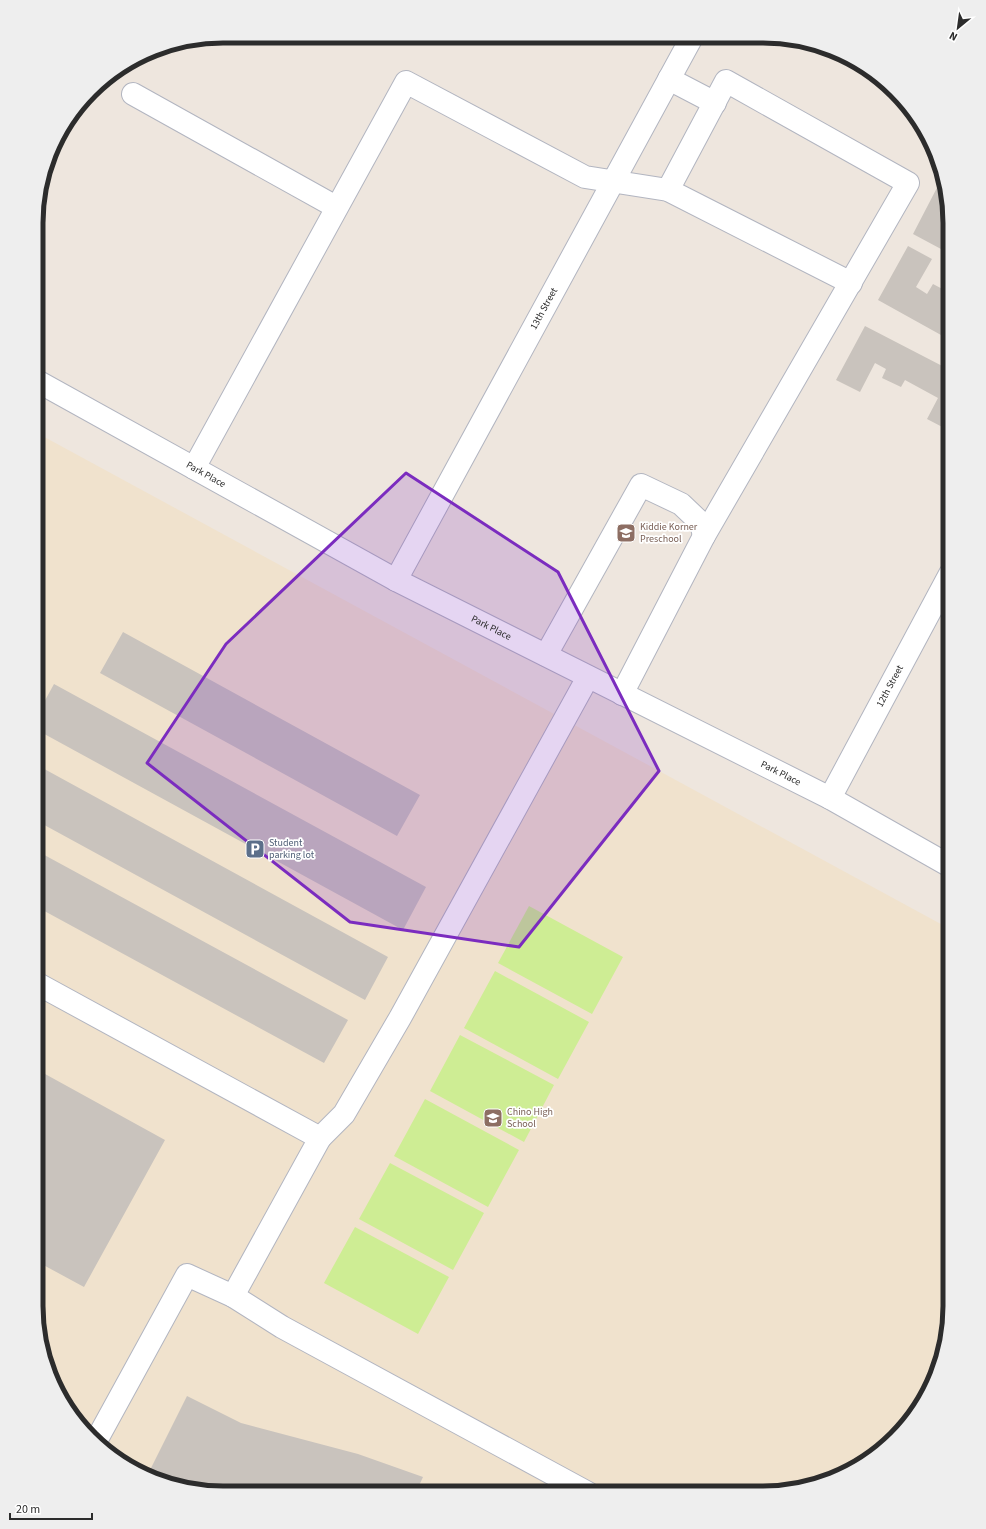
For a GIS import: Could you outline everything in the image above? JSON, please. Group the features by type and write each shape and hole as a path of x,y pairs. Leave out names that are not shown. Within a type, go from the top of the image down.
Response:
{"street":[{"name":"13th Street","path":"396,580 689,43"},
{"path":"669,79 714,103"},
{"path":"622,694 704,536 908,183 726,81 668,190"},
{"path":"194,468 406,82 585,177 668,190 851,283"},
{"path":"133,94 336,207"},
{"name":"Park Place","path":"43,384 396,580 830,798 943,862"},
{"path":"546,655 641,485 681,504 701,522 704,536"},
{"name":"12th Street","path":"830,798 943,587"},
{"path":"233,1296 320,1138 344,1114 400,1018 588,676"},
{"path":"43,987 320,1138"},
{"path":"99,1436 186,1275 233,1296 282,1328 577,1486"}],"highlighted area":[{"path":"406,473 558,572 659,771 519,947 350,922 147,763 226,644"}],"shaded area":[{"name":"Chino High School","path":"43,436 943,925 943,1318 940,1341 929,1375 913,1406 898,1425 873,1449 853,1462 832,1472 798,1483 775,1486 211,1486 176,1480 133,1462 113,1449 80,1416 67,1396 57,1375 46,1341 43,1318"}],"green space":[{"path":"529,906 623,957 592,1014 498,963"},
{"path":"495,971 589,1022 558,1079 464,1028"},
{"path":"460,1035 554,1085 524,1142 430,1091"},
{"path":"425,1099 519,1150 488,1207 394,1156"},
{"path":"390,1163 484,1213 453,1270 359,1219"},
{"path":"355,1227 449,1277 418,1334 324,1283"}],"building":[{"path":"939,184 943,211 943,245 941,249 913,234"},
{"path":"908,246 932,259 916,287 927,294 933,284 943,289 943,336 878,300"},
{"path":"865,326 943,366 943,427 927,419 938,398 905,380 901,387 882,378 886,369 875,363 860,392 836,380"},
{"path":"123,632 420,795 397,836 100,673"},
{"path":"54,684 426,887 403,930 43,733 43,704"},
{"path":"43,768 388,957 365,1000 43,824"},
{"path":"43,854 348,1020 324,1063 43,910"},
{"path":"43,1073 165,1140 84,1287 43,1265"},
{"path":"187,1396 241,1423 358,1454 423,1477 419,1486 211,1486 176,1480 150,1470"}],"place":[{"name":"Kiddie Korner Preschool","path":"626,533"},
{"name":"Student parking lot","path":"255,849"},
{"name":"Chino High School","path":"493,1118"}]}
